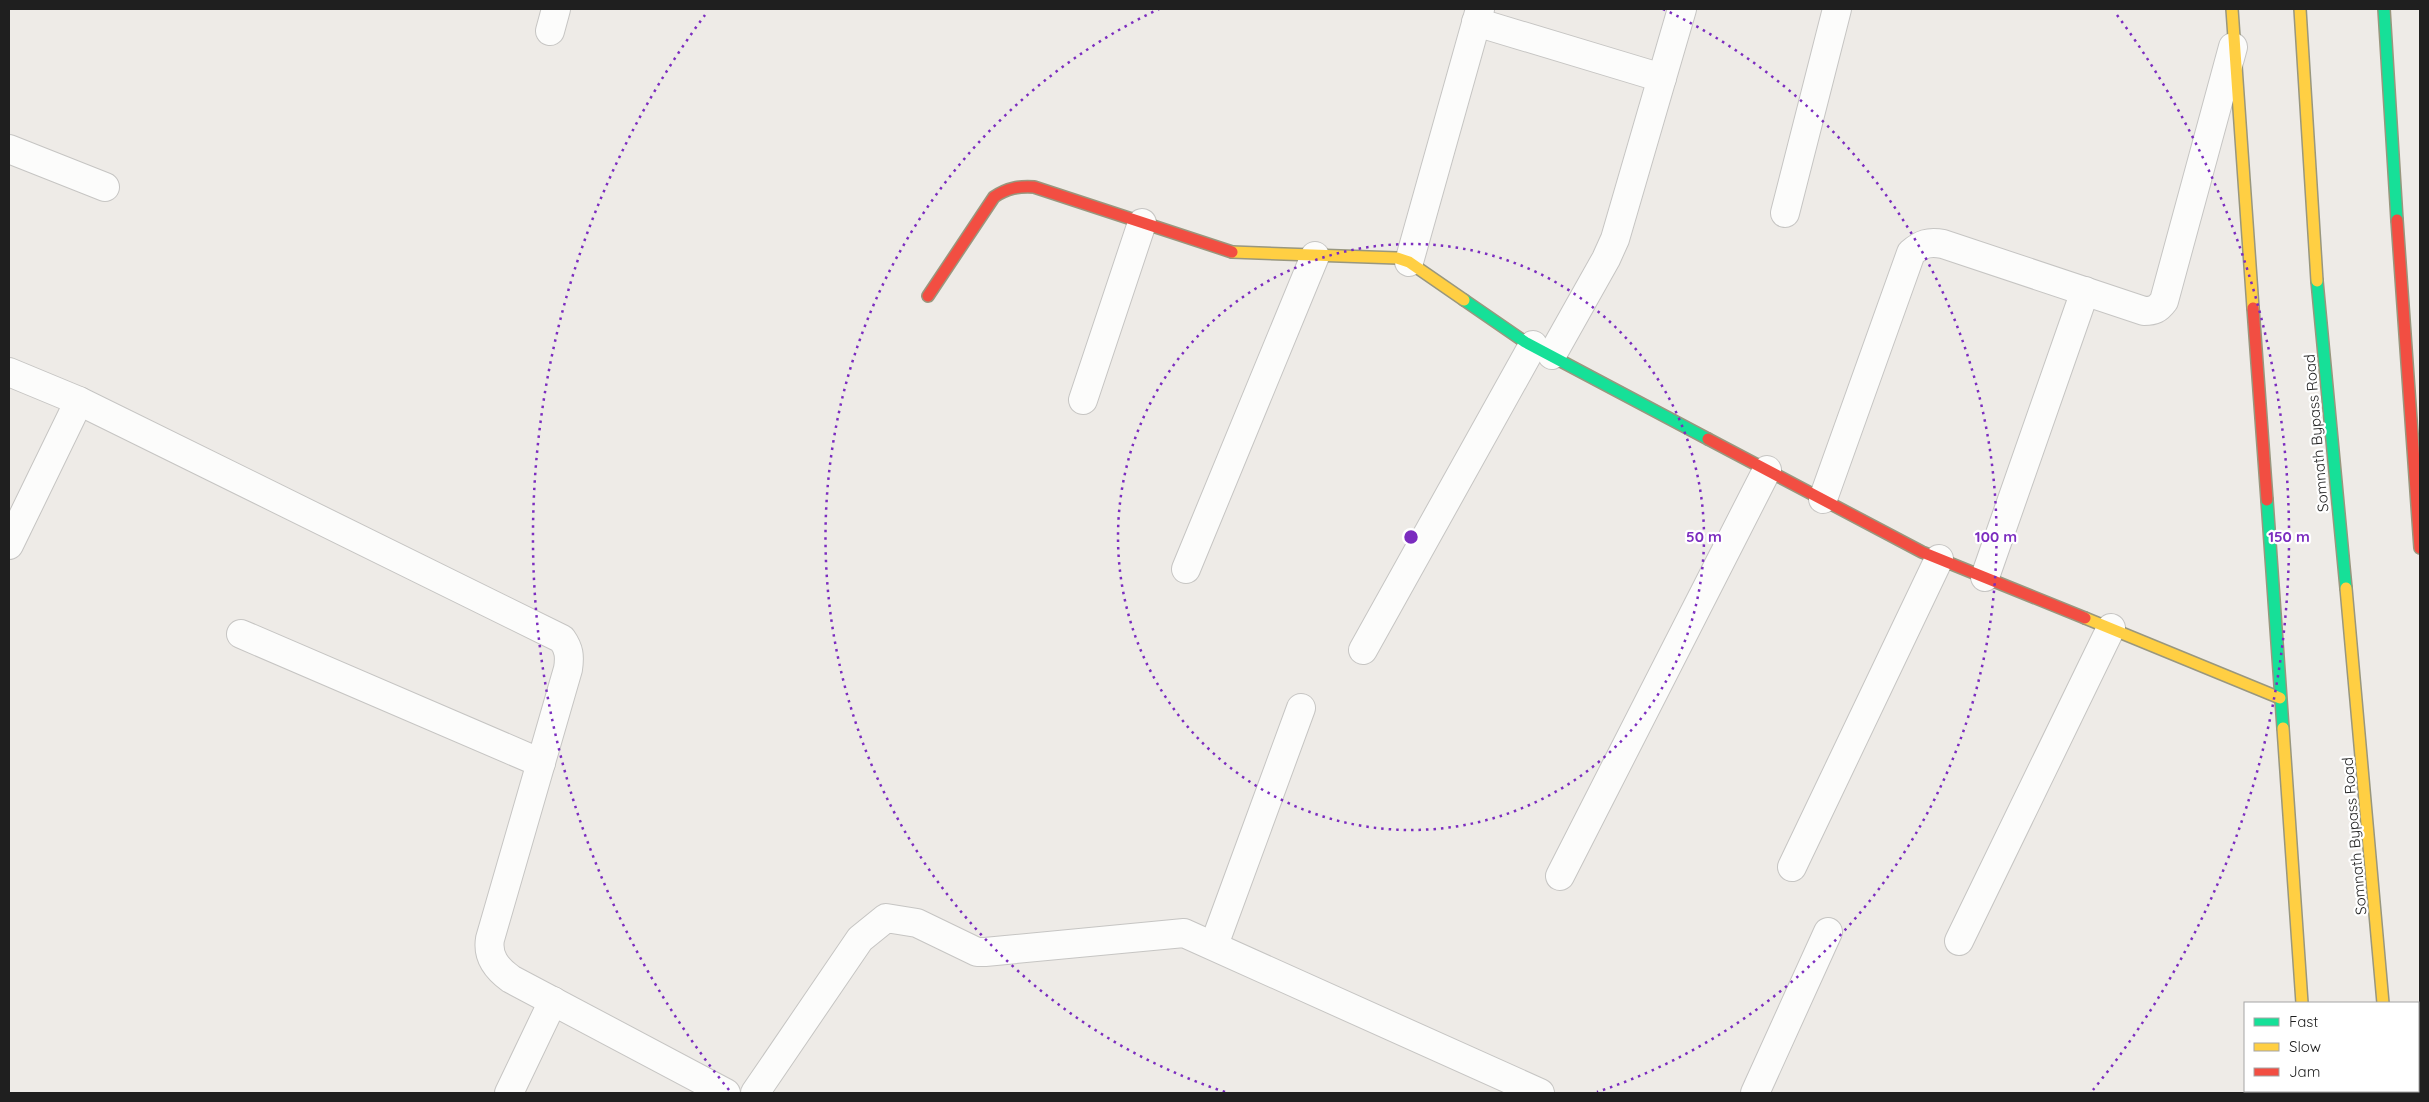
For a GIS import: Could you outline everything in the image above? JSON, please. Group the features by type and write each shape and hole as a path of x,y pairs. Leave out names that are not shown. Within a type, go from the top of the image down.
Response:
{"main road":[{"path":"2232,9 2302,1002"},
{"name":"Somnath Bypass Road","path":"2300,9 2313,239 2370,841 2383,1002"},
{"path":"2384,9 2411,443 2420,548"},
{"path":"928,296 994,197 1004,189 1019,186 1034,188 1235,252 1397,258 1409,262 1542,350 1939,559 2280,698"}],"street":[{"path":"1363,650 1542,350 1606,260 1615,239 1682,9"},
{"path":"1785,212 1837,9"},
{"path":"1409,262 1478,15 1662,78"},
{"path":"1823,499 1911,253 1920,245 1931,242 1943,244 2144,311 2152,311 2164,301 2235,41"},
{"path":"9,149 104,187"},
{"path":"1083,400 1142,223"},
{"path":"1186,569 1315,256"},
{"path":"1985,577 2085,291"},
{"path":"9,372 79,401 562,639 568,648 570,658 568,669 489,948 496,967 504,974 726,1093"},
{"path":"9,546 79,401"},
{"path":"1560,876 1767,470"},
{"path":"1792,867 1939,559"},
{"path":"1959,941 2111,628"},
{"path":"241,634 541,763"},
{"path":"1214,945 1301,708"},
{"path":"755,1093 860,939 886,918 917,923 977,952 1184,933 1540,1093"},
{"path":"1755,1093 1828,932"},
{"path":"508,1093 553,1000"}],"traffic: fast":[{"path":"2384,9 2397,220"},
{"path":"2317,281 2346,588"},
{"path":"1464,300 1525,342 1708,439"},
{"path":"2267,500 2283,728"}],"traffic: slow":[{"path":"2232,9 2253,308"},
{"path":"2300,9 2317,281"},
{"path":"1232,252 1397,258 1409,262 1464,300"},
{"path":"2346,588 2383,1002"},
{"path":"2085,618 2280,698"},
{"path":"2283,728 2302,1002"}],"traffic: jam":[{"path":"928,296 994,197 1018,187 1034,187 1232,252"},
{"path":"2397,220 2420,548"},
{"path":"2253,308 2267,500"},
{"path":"1708,439 1922,552 2085,618"}]}
